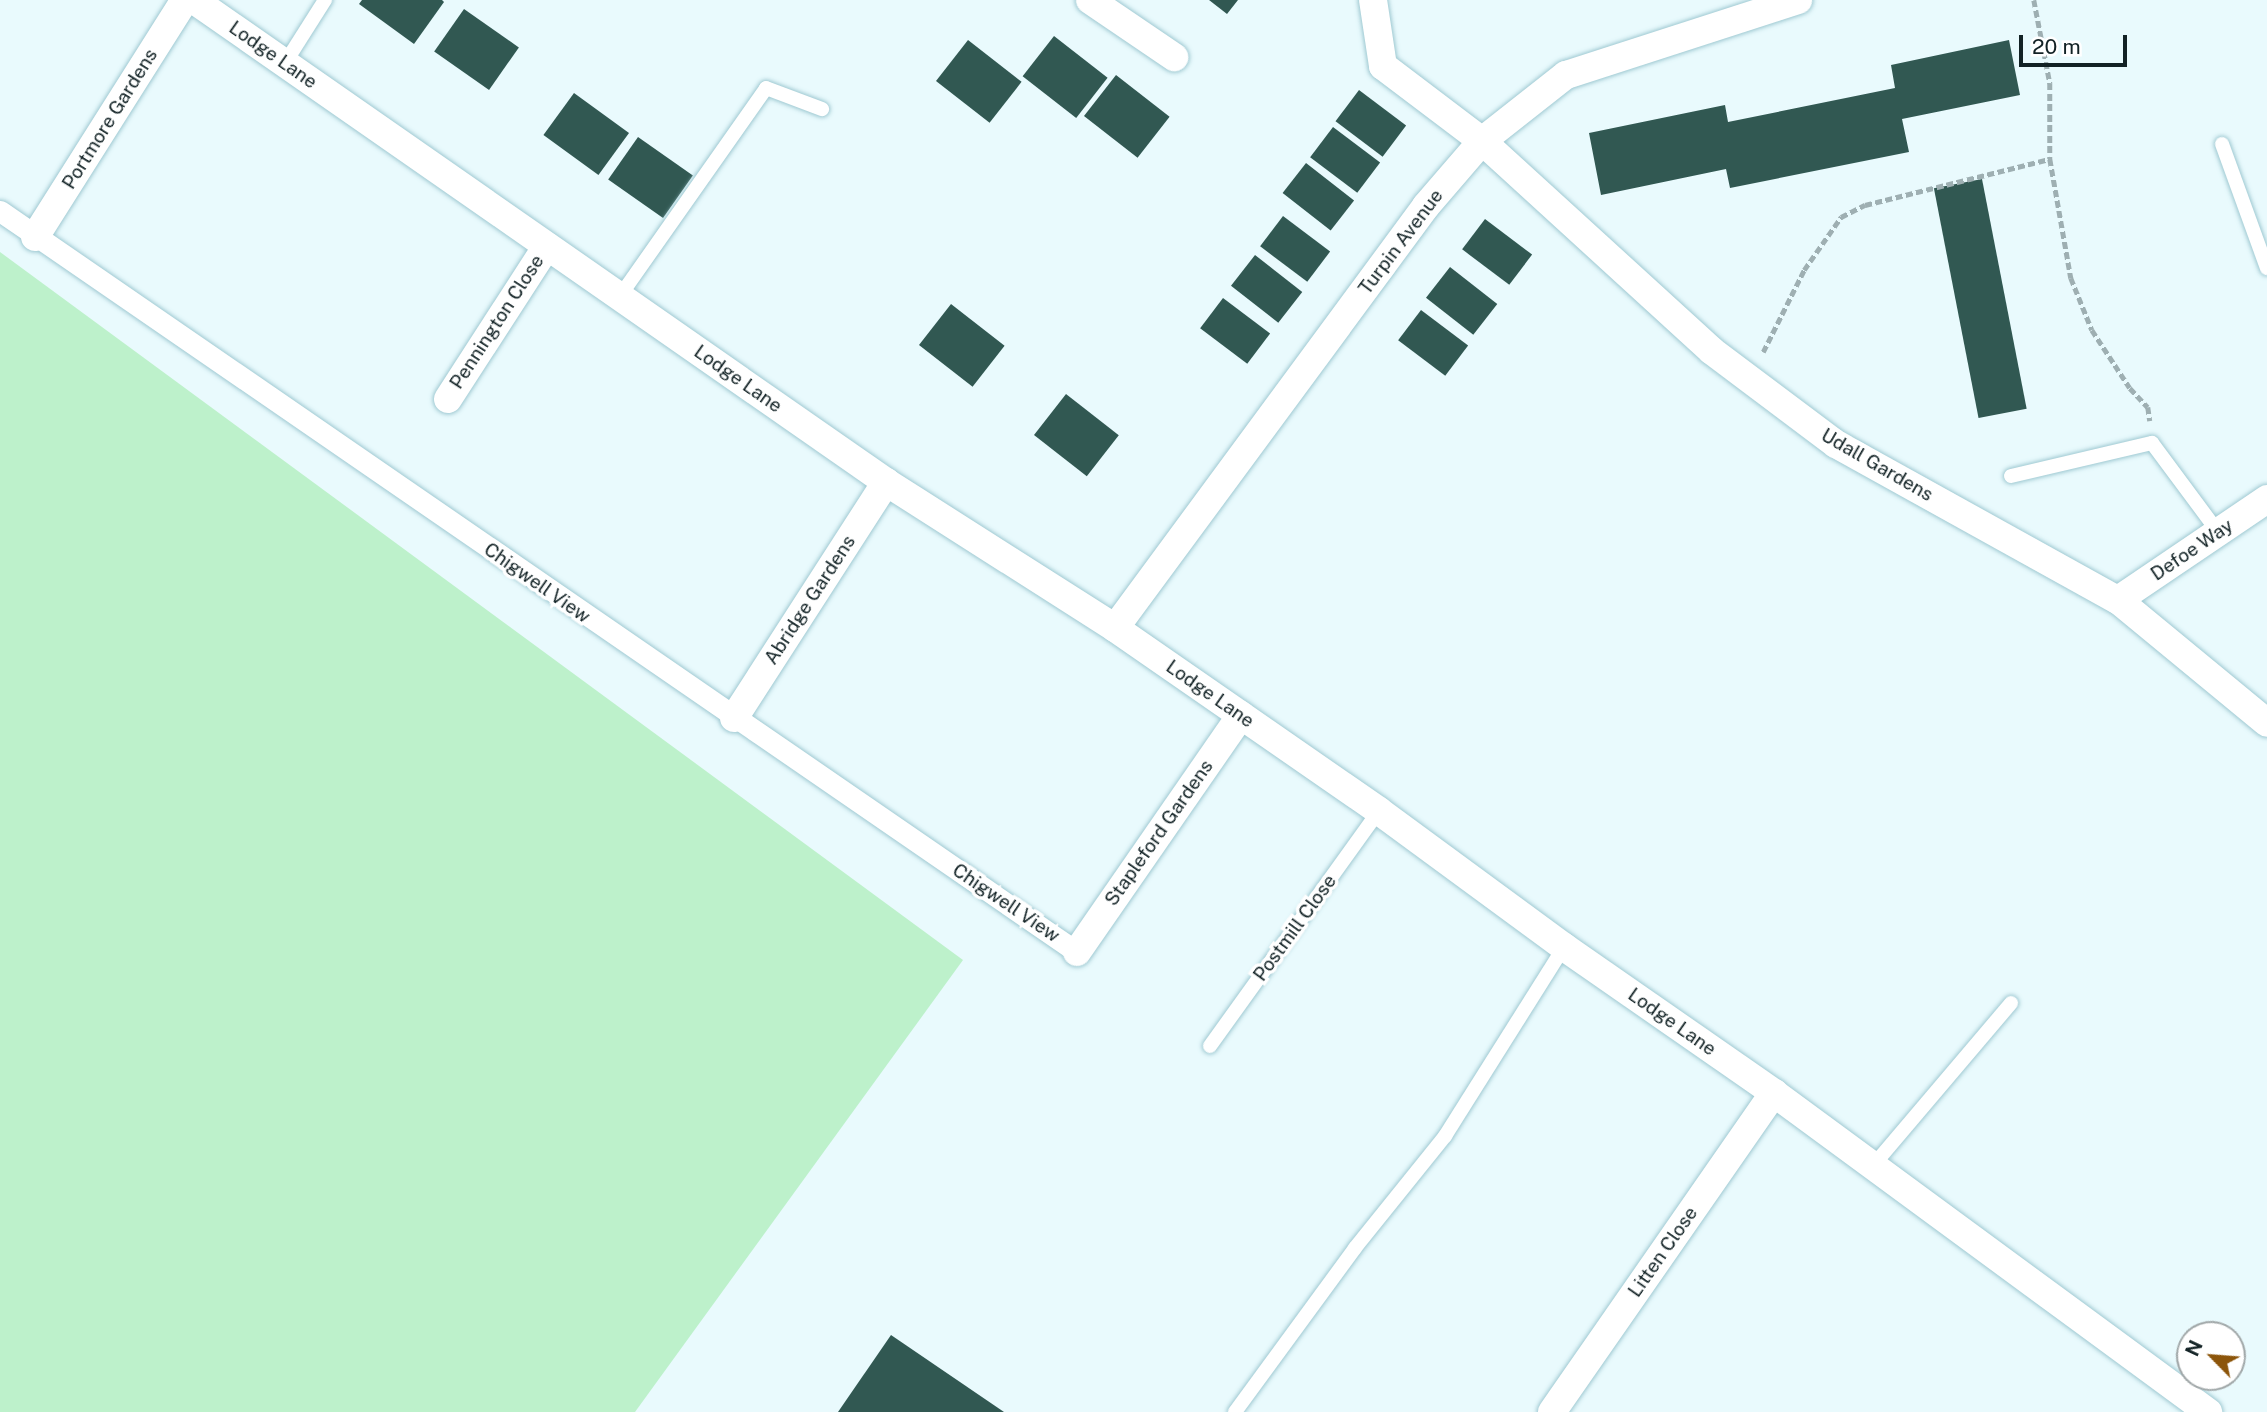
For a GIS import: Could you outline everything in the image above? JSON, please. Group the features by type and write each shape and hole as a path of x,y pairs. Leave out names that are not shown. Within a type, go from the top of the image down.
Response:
{"street":[{"name":"Portmore Gardens","path":"36,237 185,0"},
{"name":"Lodge Lane","path":"194,0 886,482 1115,628 1379,811 1564,947 1774,1093 2208,1412"},
{"path":"1090,0 1174,57"},
{"name":"Udall Gardens","path":"1373,0 1383,66 1482,141 1712,351 1836,444 2118,600 2267,723"},
{"name":"Turpin Avenue","path":"1115,628 1426,206 1482,141 1566,75 1720,10 1798,0"},
{"name":"Chigwell View","path":"0,211 1077,952"},
{"name":"Pennington Close","path":"448,399 547,246"},
{"name":"Abridge Gardens","path":"734,718 886,482"},
{"name":"Defoe Way","path":"2118,600 2267,499"},
{"name":"Stapleford Gardens","path":"1077,952 1241,715"},
{"name":"Litten Close","path":"1552,1412 1774,1093"}],"lane":[{"path":"285,64 325,0"},
{"path":"620,296 766,88 822,109"},
{"path":"2222,144 2267,268"},
{"path":"2011,476 2152,443 2218,532"},
{"name":"Postmill Close","path":"1210,1046 1379,811"},
{"path":"1234,1412 1355,1248 1445,1136 1564,947"},
{"path":"1872,1167 2011,1003"}],"path":[{"path":"2034,0 2050,83 2050,159 2071,278 2092,330 2130,387 2148,407 2152,443"},
{"path":"1749,379 1804,270 1841,218 1865,205 2050,159"}],"green space":[{"path":"0,252 963,960 635,1412 0,1412"}],"building":[{"path":"362,0 444,2 414,44 359,4"},
{"path":"1209,0 1238,0 1227,14"},
{"path":"464,9 519,47 489,90 434,52"},
{"path":"1054,36 1108,78 1076,118 1023,76"},
{"path":"968,40 1022,82 990,123 936,81"},
{"path":"2009,40 2020,95 1902,119 1909,152 1730,188 1726,169 1601,195 1589,133 1725,105 1728,122 1895,88 1891,65"},
{"path":"1116,75 1170,117 1138,158 1084,116"},
{"path":"1359,90 1406,126 1383,157 1336,121"},
{"path":"574,93 629,133 598,175 543,135"},
{"path":"1333,127 1380,163 1357,193 1310,157"},
{"path":"638,137 693,175 663,218 608,180"},
{"path":"1306,163 1354,201 1331,230 1283,193"},
{"path":"1982,179 2027,409 1979,418 1934,188"},
{"path":"1283,216 1330,252 1307,282 1260,246"},
{"path":"1485,219 1532,255 1509,285 1462,249"},
{"path":"1255,255 1302,292 1278,323 1231,286"},
{"path":"1450,267 1497,304 1473,335 1426,298"},
{"path":"1223,298 1270,334 1247,364 1200,328"},
{"path":"951,304 1005,346 973,387 919,345"},
{"path":"1421,310 1468,346 1445,376 1398,340"},
{"path":"1066,394 1119,435 1087,476 1034,435"},
{"path":"891,1335 1004,1412 838,1412"}]}
